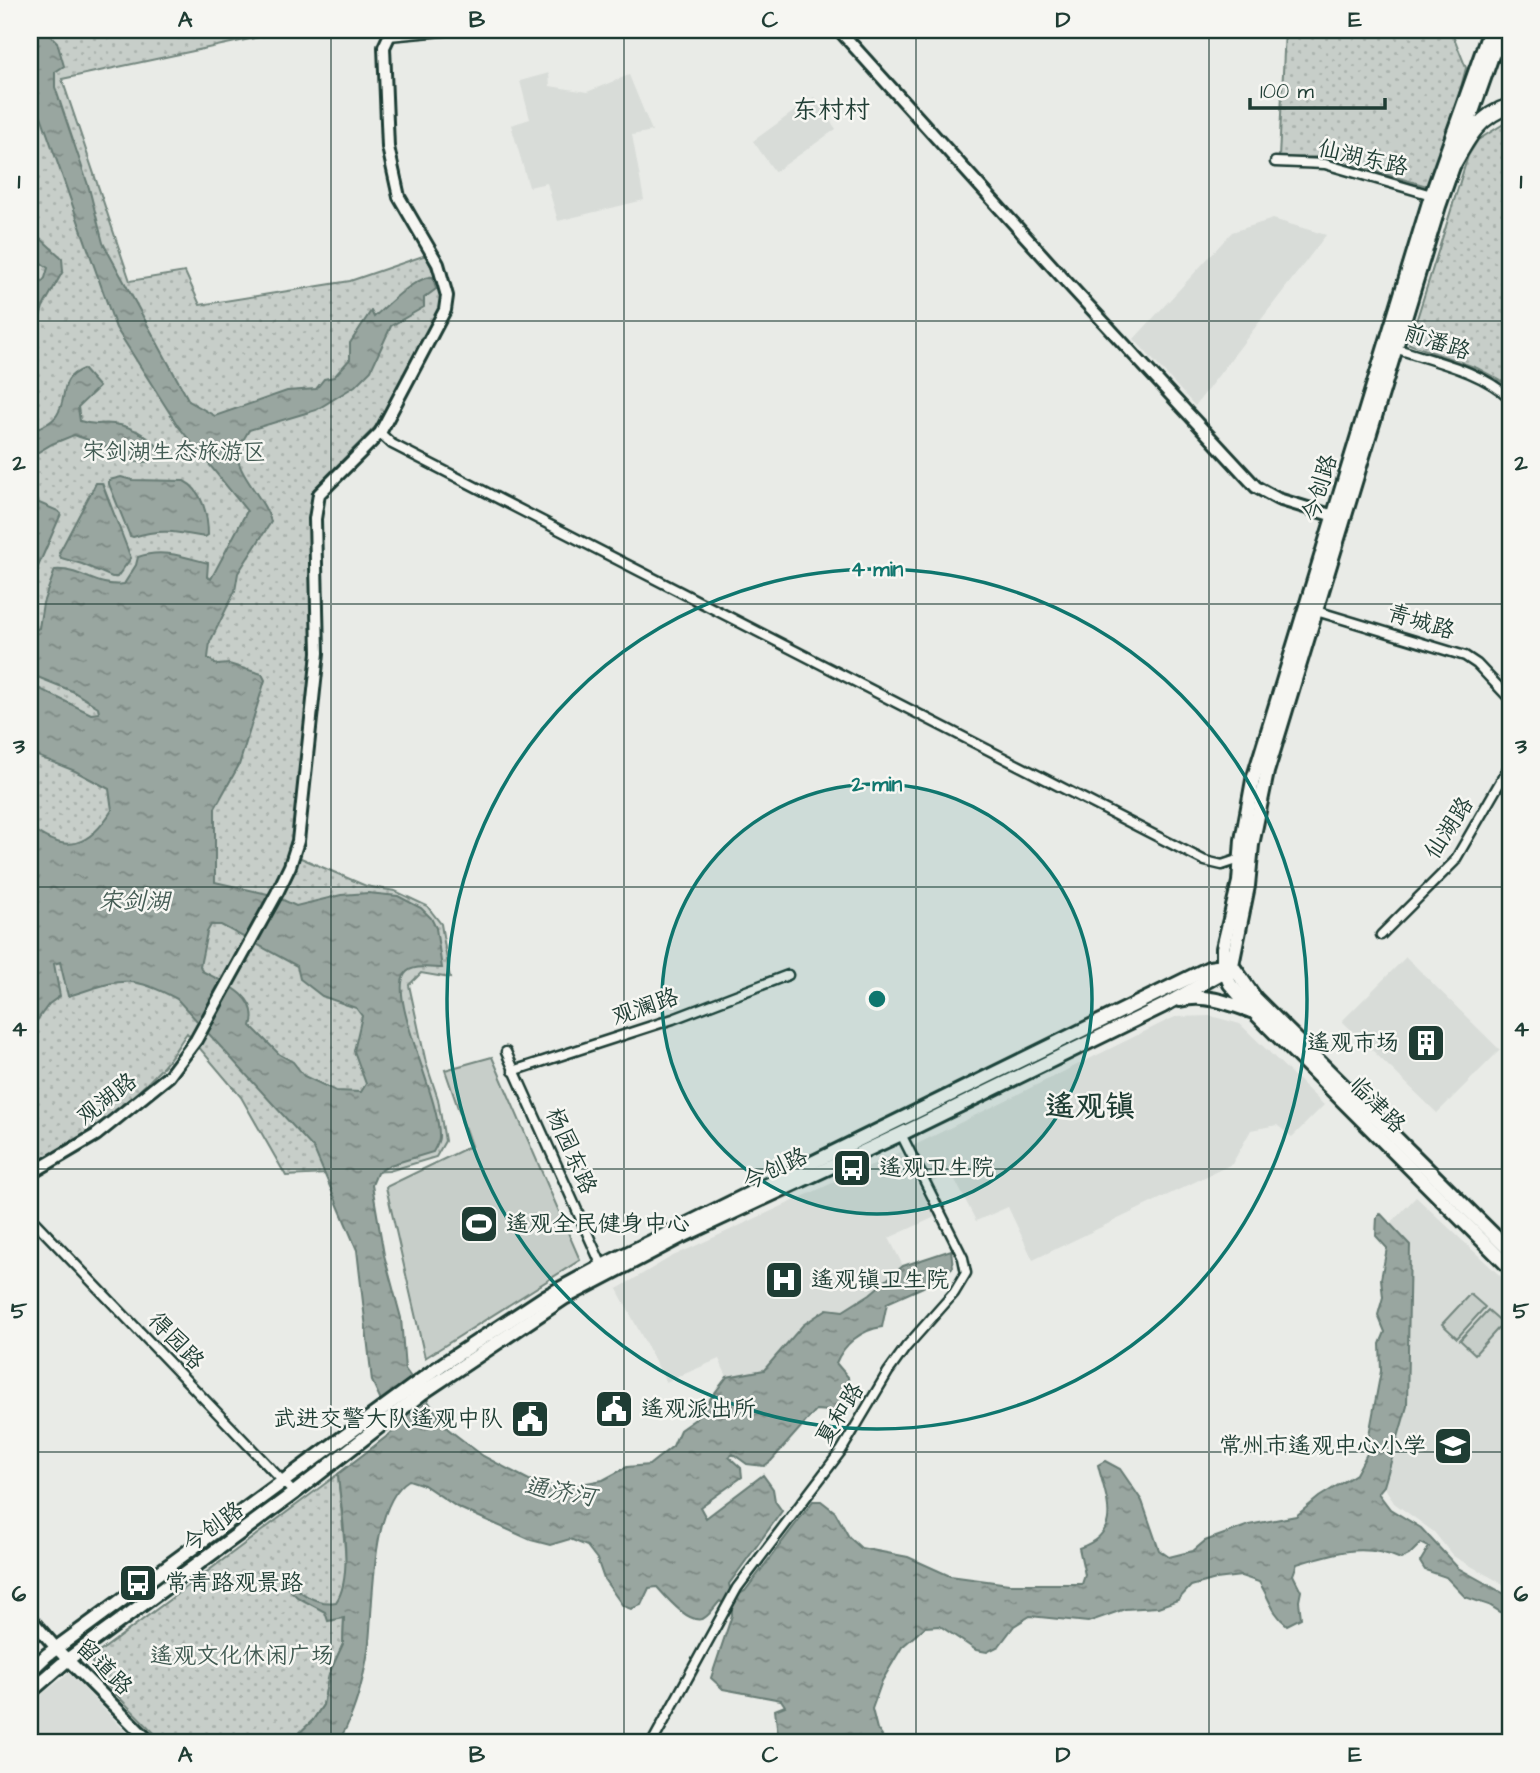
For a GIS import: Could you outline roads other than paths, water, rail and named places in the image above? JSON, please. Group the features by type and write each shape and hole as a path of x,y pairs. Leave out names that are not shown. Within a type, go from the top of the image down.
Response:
{"highway":[{"path":"1500,31 1510,53"},
{"path":"1500,31 1510,61"},
{"path":"1454,163 1472,130 1495,110 1510,106"}],"main road":[{"name":"今创路","path":"1437,196 1454,163 1500,31"},
{"name":"今创路","path":"1226,967 1223,948 1239,881 1253,780 1311,609 1437,196 1500,31"},
{"name":"今创路","path":"419,1388 564,1298 680,1237 1163,1006 1226,967 1248,886 1252,845 1267,772 1334,516 1390,347"},
{"name":"今创路","path":"419,1388 545,1297 602,1266 1209,968 1226,967"},
{"name":"临津路","path":"1226,967 1230,984 1254,1013 1510,1268"},
{"name":"临津路","path":"1226,967 1510,1251"},
{"path":"1163,1006 1189,998 1230,1003 1254,1013"},
{"path":"384,1416 419,1388"},
{"name":"今创路","path":"30,1671 283,1481 384,1416"},
{"name":"今创路","path":"30,1692 67,1660 294,1493 384,1416"}],"street":[{"path":"391,33 453,30"},
{"path":"839,30 1256,487 1278,499 1334,516"},
{"name":"观湖路","path":"30,1174 96,1135 169,1076 196,1040 277,892 290,866 298,841 318,653 315,506 318,494 380,433 446,310 447,296 438,264 399,197 388,147 384,47 391,33"},
{"name":"仙湖东路","path":"1275,162 1325,164 1437,196"},
{"name":"前潘路","path":"1390,347 1474,375 1499,387 1510,398"},
{"path":"380,433 392,444 528,515 1205,861 1222,865 1240,859"},
{"name":"青城路","path":"1311,609 1465,656 1510,699"},
{"name":"仙湖路","path":"1381,935 1454,862 1508,778 1510,765"},
{"name":"观澜路","path":"513,1071 673,1019 788,975"},
{"name":"杨园东路","path":"506,1052 602,1266"},
{"name":"夏和路","path":"652,1743 737,1588 842,1451 888,1372 962,1283 966,1273 963,1258 901,1133"},
{"name":"得园路","path":"30,1217 294,1493"},
{"name":"留道路","path":"30,1618 67,1660 151,1743"}],"water":[{"path":"30,30 45,30 57,42 64,66 55,72 55,87 89,188 103,243 189,401 215,416 287,391 316,389 324,379 334,377 350,359 350,343 371,311 374,317 410,286 433,277 436,289 424,298 424,307 391,326 371,370 355,386 316,410 249,430 239,448 238,459 245,477 271,522 238,573 235,591 210,642 208,658 217,665 229,664 262,674 265,680 239,765 215,808 215,882 272,895 296,906 341,895 368,893 398,896 421,908 436,928 442,968 412,969 405,974 402,986 403,1004 432,1099 439,1137 433,1152 390,1165 377,1173 372,1185 384,1255 401,1318 405,1369 448,1429 483,1456 529,1480 559,1488 603,1480 627,1467 649,1465 673,1446 680,1430 694,1420 727,1377 764,1370 803,1325 827,1309 843,1311 870,1294 903,1266 951,1250 953,1267 923,1287 887,1303 882,1327 860,1335 839,1356 836,1363 848,1377 850,1405 844,1412 816,1410 764,1466 747,1464 733,1454 729,1457 741,1468 742,1477 700,1507 706,1518 763,1475 773,1489 775,1501 782,1511 729,1584 731,1593 737,1595 745,1591 813,1501 821,1501 835,1512 849,1537 861,1548 908,1557 950,1576 1009,1584 1082,1584 1085,1575 1079,1548 1093,1542 1107,1524 1107,1502 1098,1465 1105,1461 1120,1469 1142,1501 1159,1550 1169,1557 1193,1551 1205,1541 1249,1525 1296,1516 1319,1497 1356,1474 1368,1452 1381,1371 1380,1344 1385,1332 1378,1315 1383,1297 1381,1279 1387,1248 1376,1236 1377,1217 1380,1213 1410,1245 1407,1406 1384,1486 1378,1493 1390,1509 1421,1528 1458,1568 1510,1597 1510,1618 1489,1605 1465,1597 1446,1577 1425,1570 1420,1562 1429,1547 1421,1543 1401,1559 1374,1551 1337,1553 1297,1564 1293,1575 1301,1591 1301,1618 1287,1625 1274,1610 1259,1582 1241,1576 1191,1586 1178,1600 1158,1607 1125,1609 1088,1622 1030,1616 1014,1626 999,1646 987,1652 976,1650 940,1626 925,1627 902,1647 882,1681 872,1709 877,1729 887,1743 779,1743 775,1710 785,1706 781,1700 723,1689 711,1678 732,1609 720,1601 704,1618 692,1618 657,1587 649,1588 641,1605 631,1609 623,1606 604,1579 597,1559 587,1546 570,1539 550,1545 531,1540 457,1507 424,1485 409,1480 396,1492 380,1533 368,1651 359,1694 347,1725 341,1736 332,1743 289,1743 313,1720 323,1705 329,1674 343,1644 344,1618 328,1621 325,1612 297,1597 279,1579 281,1576 320,1602 336,1602 342,1590 346,1559 338,1474 395,1430 372,1381 357,1250 314,1149 177,999 146,985 134,982 112,983 68,996 60,962 54,964 60,996 49,1004 30,1030 30,827 55,841 76,843 95,832 112,810 109,789 75,771 30,755 30,684 91,714 99,713 98,707 72,691 30,674 30,632 39,628 43,603 55,570 73,572 105,583 124,584 138,557 165,553 208,563 207,577 211,579 247,511 178,426 116,328 30,85","holes":["211,925 221,925 297,966 300,979 322,996 356,1008 362,1016 354,1051 366,1084 361,1092 336,1091 304,1076 293,1062 279,1054 251,1026 253,1015 245,998 229,985 202,971 200,966 207,932"]},
{"path":"30,224 38,236 62,258 63,271 43,307 30,348 30,314 34,296 30,292 30,274 35,281 41,283 48,268 35,258 30,250"},
{"path":"83,369 99,387 78,407 80,421 129,428 149,439 165,455 155,460 139,462 74,435 30,457 30,434 54,418 60,408 67,383 75,373"},
{"path":"121,477 132,480 184,481 190,485 203,505 208,535 205,537 161,532 130,536 109,484 109,480"},
{"path":"96,483 102,483 131,558 117,577 61,558 59,553"},
{"path":"30,499 61,514 30,585"}],"place":[{"name":"遥观市场","path":"1426,1043"},
{"name":"遥观卫生院","path":"852,1168"},
{"name":"遥观全民健身中心","path":"479,1224"},
{"name":"遥观镇卫生院","path":"784,1280"},
{"name":"遥观派出所","path":"614,1409"},
{"name":"武进交警大队遥观中队","path":"530,1419"},
{"name":"常州市遥观中心小学","path":"1453,1446"},
{"name":"常青路观景路","path":"138,1583"}],"district":[{"name":"东村村","path":"831,110"},
{"name":"遥观镇","path":"1090,1107"}],"park label":[{"name":"宋剑湖生态旅游区","path":"174,452"},
{"name":"遥观文化休闲广场","path":"242,1656"}],"water label":[{"name":"宋剑湖","path":"134,902"},
{"name":"通济河","path":"560,1492"}]}
